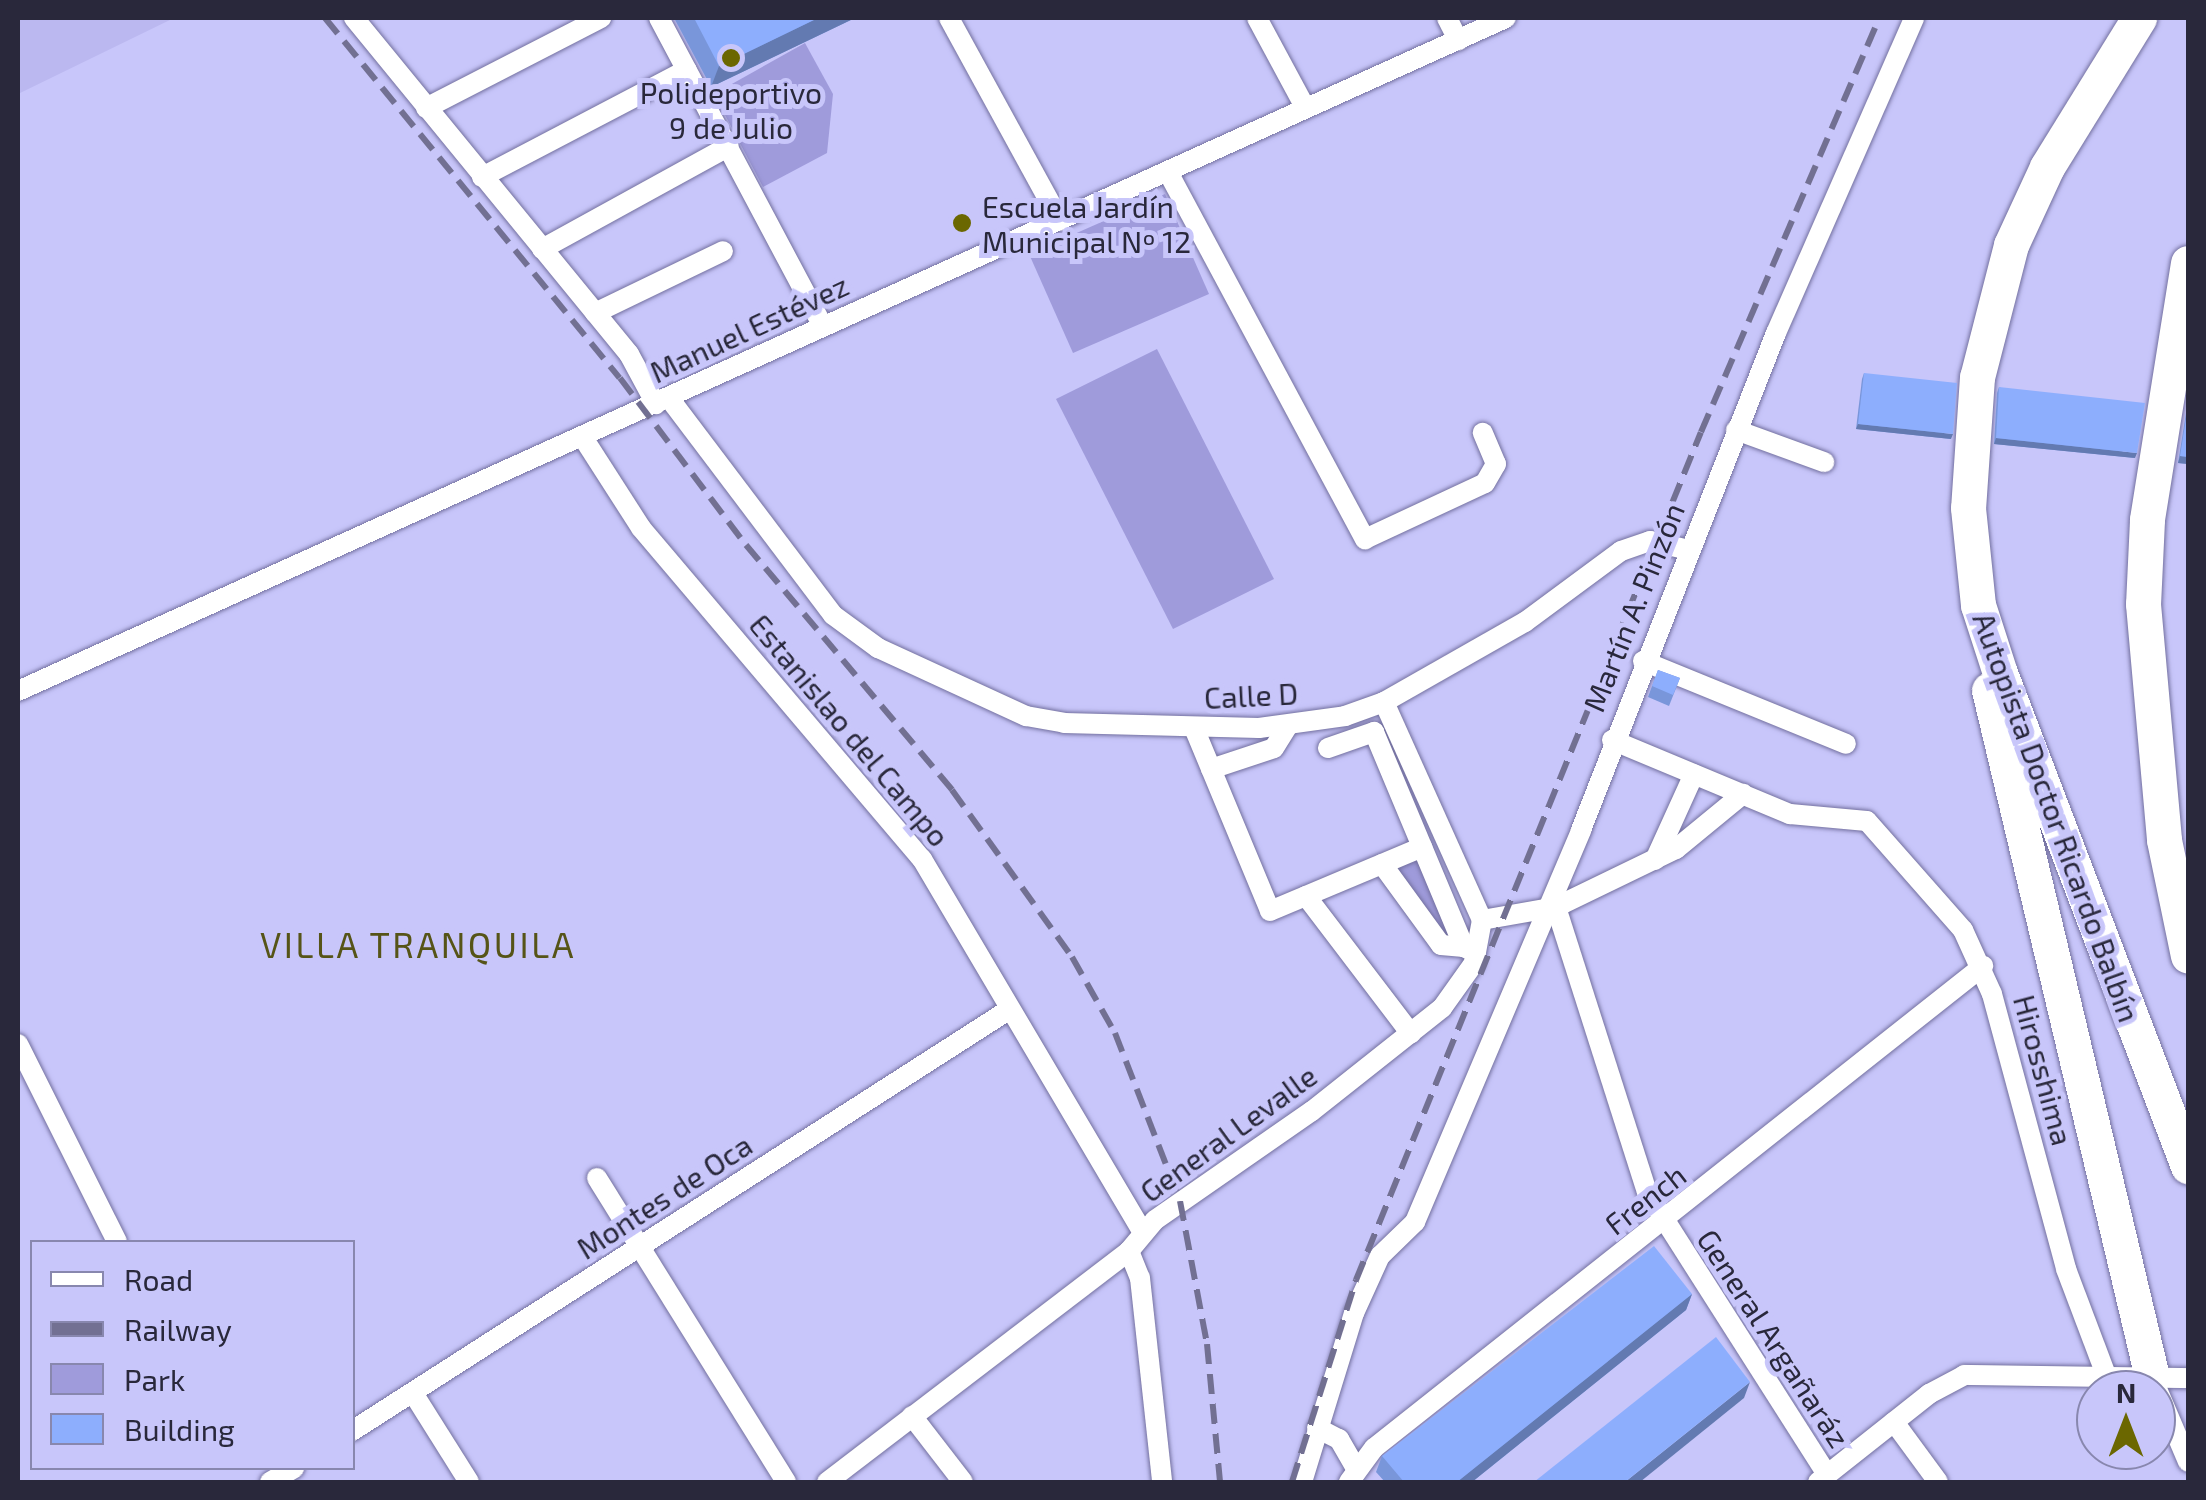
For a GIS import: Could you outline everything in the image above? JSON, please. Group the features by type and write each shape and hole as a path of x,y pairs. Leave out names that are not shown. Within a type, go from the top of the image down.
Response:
{"highway":[{"name":"Autopista Doctor Ricardo Balbín","path":"2139,18 2028,202 1997,288 1969,460 1978,605 2075,882 2187,1162"},
{"path":"2188,263 2147,520 2143,604 2164,840 2188,956"},
{"path":"1978,605 2002,757 2150,1370"}],"street":[{"name":"Calle D","path":"354,18 833,615 878,648 1026,716 1194,728 1287,726 1384,702 1524,622 1621,552 1650,542 1688,550"},
{"path":"426,108 601,18"},
{"path":"659,18 823,326"},
{"path":"948,18 1060,221"},
{"path":"1257,18 1305,107"},
{"path":"1447,18 1458,40"},
{"name":"Martín A. Pinzón","path":"1302,1482 1370,1276 1415,1222 1551,909 1612,740 1736,430 1914,18"},
{"name":"Manuel Estévez","path":"18,692 1497,19"},
{"path":"482,177 687,70"},
{"path":"542,249 729,146"},
{"path":"1168,172 1365,539 1486,483 1496,464 1484,434"},
{"path":"595,314 723,251"},
{"path":"1736,430 1824,462"},
{"name":"Estanislao del Campo","path":"582,436 642,528 922,858 982,953 1007,1011 1143,1232"},
{"path":"1643,661 1846,744"},
{"path":"1384,702 1482,920 1551,909 1654,862 1742,794 1612,740"},
{"path":"1211,768 1274,748 1287,726"},
{"path":"1194,728 1270,910 1422,847"},
{"path":"1328,748 1374,732 1470,950"},
{"path":"1654,862 1694,774"},
{"name":"Hirosshima","path":"1742,794 1820,821 1859,818 1877,829 1919,878 1983,966 2066,1269 2104,1370"},
{"path":"1382,864 1441,945 1470,950"},
{"path":"1306,896 1411,1034"},
{"name":"General Argañaráz","path":"1551,909 1624,1136 1663,1224 1822,1479"},
{"name":"General Levalle","path":"827,1482 1128,1251 1143,1232 1411,1034 1456,995 1482,920"},
{"name":"French","path":"1352,1475 1983,966"},
{"name":"Montes de Oca","path":"355,1429 1007,1011"},
{"path":"18,1044 117,1240"},
{"path":"597,1178 786,1482"},
{"path":"1128,1251 1140,1278 1162,1482"},
{"path":"1822,1479 1894,1422 1964,1376 2076,1375"},
{"path":"413,1394 469,1482"},
{"path":"912,1416 963,1482"},
{"path":"1894,1422 1938,1482"},
{"path":"1317,1428 1339,1440 1352,1475"},
{"path":"2176,1434 2188,1462"},
{"path":"268,1482 290,1470"}],"shaded area":[{"path":"18,18 174,18 18,94"}],"green space":[{"path":"805,43 833,94 827,153 763,187 714,94"},
{"path":"1165,194 1209,294 1073,353 1029,254"},
{"path":"1157,349 1274,579 1173,629 1056,399"},
{"path":"1420,855 1453,939 1442,935 1395,866"}],"building":[{"path":"694,18 818,18 719,66"},
{"path":"1864,373 1957,383 1953,434 1858,424"},
{"path":"1999,387 2145,403 2137,453 1996,438"},
{"path":"2188,406 2188,457 2180,456"},
{"path":"1658,670 1680,678 1673,695 1652,686"},
{"path":"1654,1246 1692,1294 1457,1482 1404,1482 1382,1456"},
{"path":"1716,1337 1750,1382 1625,1482 1534,1482"}],"railway":[{"path":"325,18 620,378 746,545 952,790 1072,957 1115,1033 1180,1201 1207,1344 1220,1482"},
{"path":"1292,1482 1356,1280 1701,432 1879,18"}],"place":[{"name":"Polideportivo 9 de Julio","path":"731,58"},
{"name":"Escuela Jardín Municipal Nº 12","path":"962,223"}],"district":[{"name":"VILLA TRANQUILA","path":"418,944"}]}
